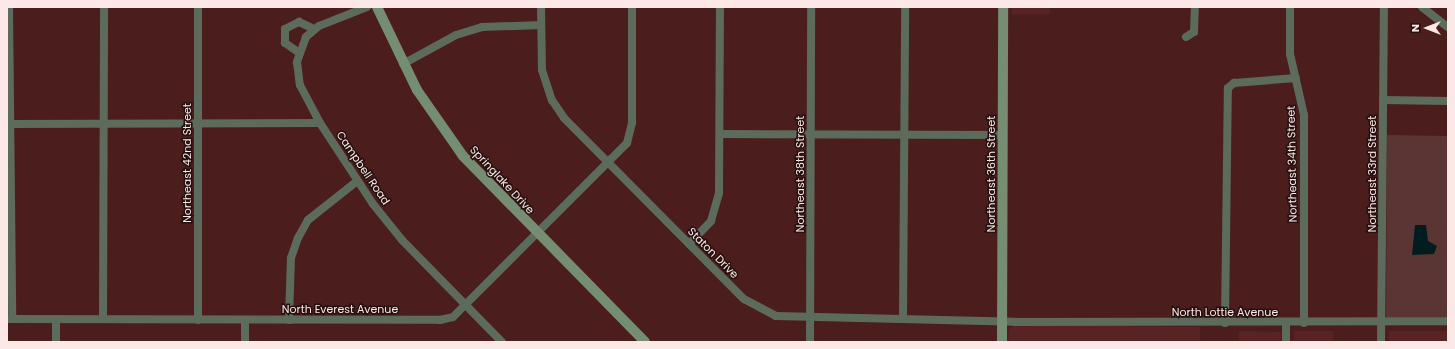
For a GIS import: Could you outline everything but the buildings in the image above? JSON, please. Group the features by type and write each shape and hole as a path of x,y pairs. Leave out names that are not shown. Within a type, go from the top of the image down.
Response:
{"street":[{"path":"9,7 8,124 13,200 9,319"},
{"path":"103,319 104,7"},
{"name":"Northeast 42nd Street","path":"198,7 198,320"},
{"path":"314,29 299,22 285,29 285,43 298,52 314,29 367,7"},
{"name":"Springlake Drive","path":"377,7 403,64 463,156 538,235 645,342"},
{"name":"Staton Drive","path":"541,7 542,70 552,100 564,118 689,244 754,306 776,316 810,319 1002,320"},
{"name":"North Everest Avenue","path":"9,319 440,320 453,317 467,306 609,164 627,143 632,130 632,7"},
{"path":"689,244 707,226 716,208 720,134 720,7"},
{"name":"Northeast 38th Street","path":"810,342 811,7"},
{"path":"903,319 905,7"},
{"name":"Northeast 36th Street","path":"1002,342 1003,7"},
{"path":"1186,37 1194,32 1195,7"},
{"name":"Northeast 34th Street","path":"1290,7 1290,54 1304,115 1304,323"},
{"name":"Northeast 33rd Street","path":"1381,342 1384,7"},
{"path":"1422,7 1448,27"},
{"path":"403,64 450,38 482,27 541,25"},
{"name":"Campbell Road","path":"298,52 300,84 320,124 356,182 402,240 502,342"},
{"path":"1225,323 1228,88 1234,83 1296,78"},
{"path":"1383,100 1448,101"},
{"path":"8,124 320,124"},
{"path":"720,134 1003,135"},
{"path":"289,320 291,258 298,238 308,220 356,182"},
{"path":"56,319 56,342"},
{"path":"245,320 245,342"},
{"name":"North Lottie Avenue","path":"1002,320 1225,323 1381,323 1448,321"},
{"path":"1286,323 1286,342"}],"shaded area":[{"path":"1012,7 1050,7 1050,14 1012,14"},
{"path":"1387,135 1448,136 1448,320 1388,320 1386,316"},
{"path":"1016,325 1200,327 1200,342 1008,342 1009,329"},
{"path":"1239,331 1281,332 1281,342 1239,342"},
{"path":"1294,331 1333,331 1333,342 1294,342"},
{"path":"1389,331 1448,331 1448,342 1389,342"}],"water":[{"path":"1415,225 1426,225 1428,241 1437,246 1434,254 1412,255"}]}
